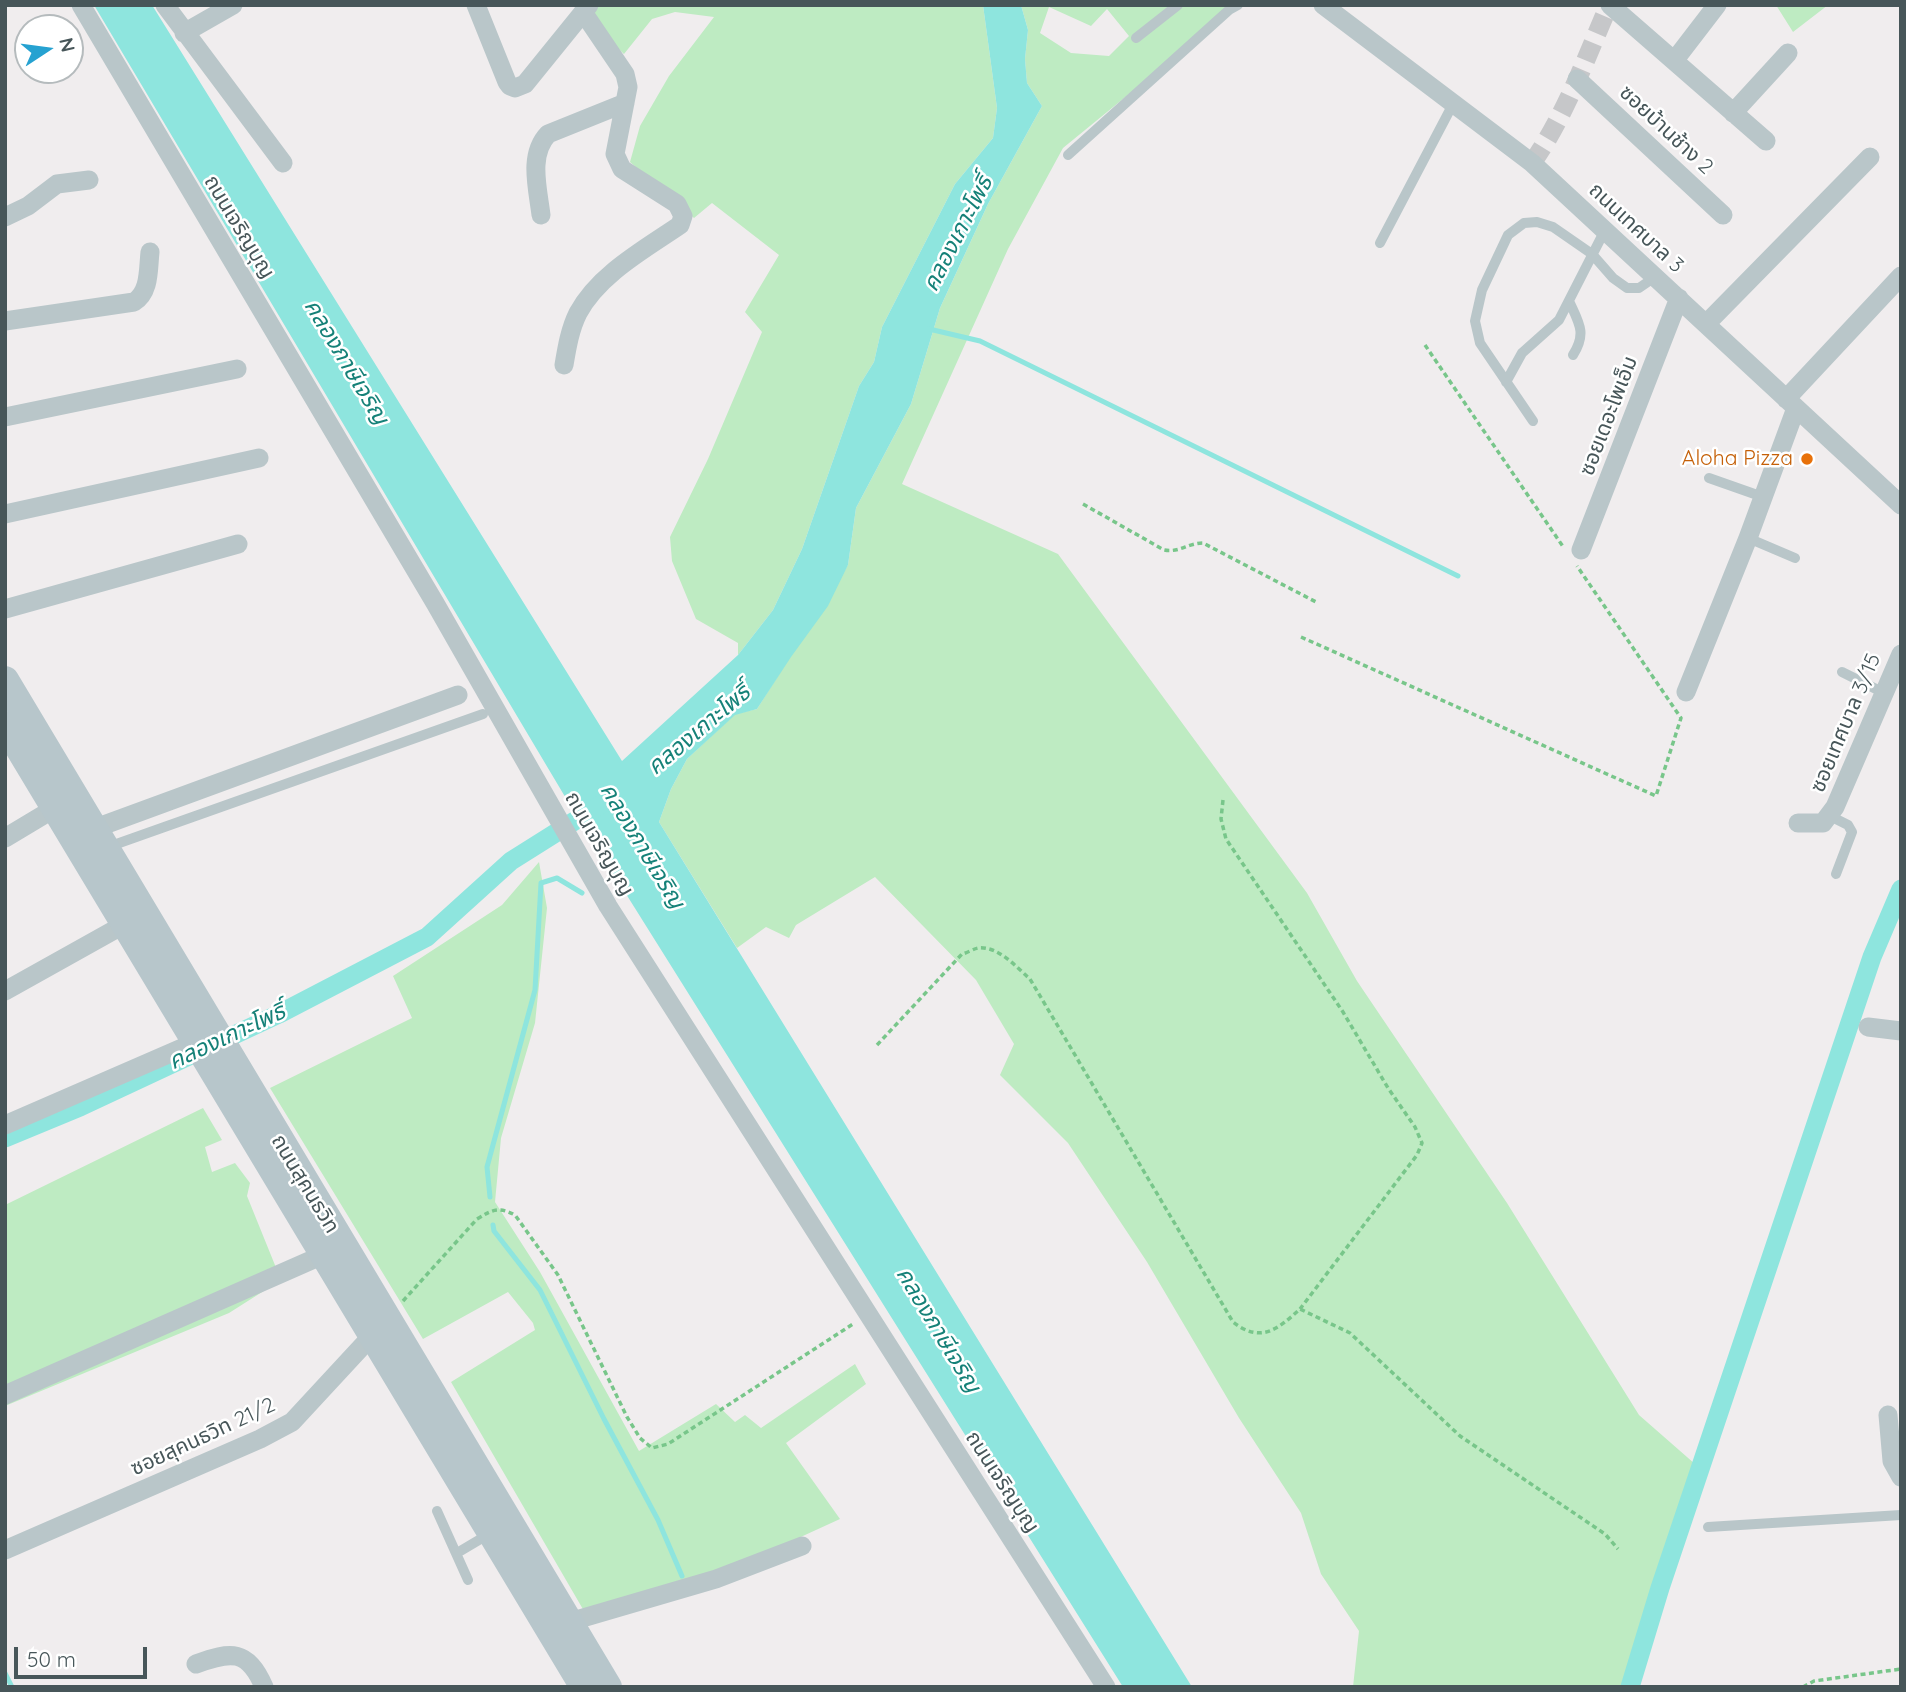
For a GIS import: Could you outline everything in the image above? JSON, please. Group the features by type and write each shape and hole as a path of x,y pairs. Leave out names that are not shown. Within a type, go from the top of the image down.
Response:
{"main road":[{"name":"ถนนสุคนธวิท","path":"5,680 94,844 379,1328 491,1533 584,1687"},
{"name":"ถนนสุคนธวิท","path":"5,725 55,808 94,844 125,924 323,1255 379,1328 608,1687"}],"street":[{"name":"ถนนเจริญบุญ","path":"81,5 428,591 608,906 1106,1687"},
{"path":"165,5 283,163"},
{"path":"184,33 233,5"},
{"path":"476,5 508,82 515,88 525,84 586,9 625,74 628,87 615,154 617,162 621,169 677,204 683,216 680,225 614,272 586,302 571,331 564,365"},
{"name":"ถนนเทศบาล 3","path":"1324,5 1532,163 1901,505"},
{"path":"1611,5 1766,141"},
{"path":"1674,61 1717,5"},
{"path":"1733,113 1788,53"},
{"name":"ซอยบ้านช้าง 2","path":"1577,79 1723,215"},
{"path":"541,215 536,163 541,142 548,134 625,103"},
{"path":"1706,324 1870,157"},
{"path":"5,216 28,206 57,184 89,180"},
{"path":"5,321 134,302 143,297 150,252"},
{"path":"1686,692 1763,497 1791,403 1901,276"},
{"name":"ซอยเดอะโพเอ็ม","path":"1573,553 1679,298"},
{"path":"5,417 237,369"},
{"path":"5,514 259,458"},
{"path":"5,609 238,544"},
{"name":"ซอยเทศบาล 3/15","path":"1798,823 1819,824 1826,822 1830,816 1901,654"},
{"path":"94,844 458,695"},
{"path":"5,838 55,808"},
{"path":"5,991 125,924"},
{"path":"1868,1027 1901,1031"},
{"path":"5,1125 196,1042"},
{"path":"5,1395 323,1255"},
{"name":"ซอยสุคนธวิท 21/2","path":"5,1550 260,1439 292,1422 379,1328"},
{"path":"1888,1415 1892,1461 1901,1477"},
{"path":"569,1622 716,1579 802,1546"},
{"path":"196,1664 219,1656 235,1655 246,1659 258,1671 264,1687"}],"lane":[{"path":"1136,38 1178,5"},
{"path":"1068,155 1229,10 1238,5"},
{"path":"1380,243 1453,104"},
{"path":"1533,421 1479,343 1475,321 1482,290 1508,235 1524,223 1536,222 1553,227 1592,254 1613,278 1627,288 1639,288 1655,276"},
{"path":"1506,382 1522,353 1559,320 1605,229"},
{"path":"1569,301 1581,334 1573,355"},
{"path":"1709,478 1763,497"},
{"path":"1748,538 1795,558"},
{"path":"1842,672 1884,693"},
{"path":"94,844 483,714"},
{"path":"1830,816 1848,825 1852,832 1836,874"},
{"path":"438,1511 468,1580"},
{"path":"1708,1527 1901,1515"},
{"path":"457,1553 491,1533"}],"path":[{"path":"1301,637 1656,796 1681,718 1573,553 1425,345"},
{"path":"1083,504 1164,550 1173,552 1195,543 1203,543 1318,603"},
{"path":"877,1045 962,954 978,948 994,950 1030,979 1233,1322 1245,1332 1263,1334 1283,1324 1300,1309 1417,1156 1422,1143 1415,1127 1343,1012 1226,839 1221,819 1223,800"},
{"path":"379,1328 477,1219 492,1211 504,1209 515,1215 558,1275 627,1417 640,1438 652,1448 667,1444 855,1322 865,1309"},
{"path":"1300,1309 1350,1333 1460,1436 1605,1534 1618,1549"},
{"path":"1803,1687 1814,1681 1901,1669"}],"green space":[{"path":"577,5 983,5 997,108 993,138 955,184 882,327 874,362 859,386 802,549 773,610 738,655 738,643 696,619 672,561 670,537 708,459 762,332 745,312 779,255 712,203 694,218 630,162 640,126 669,76 714,17 675,12 652,19 624,54 575,9"},
{"path":"1021,5 1238,5 1063,148 1008,249 902,484 1058,554 1307,893 1357,981 1507,1203 1639,1415 1703,1471 1659,1611 1631,1687 1353,1687 1359,1631 1321,1574 1301,1513 1239,1418 1147,1262 1068,1143 1000,1075 1014,1044 976,980 875,877 796,925 789,938 766,927 737,948 659,822 671,789 687,759 735,714 757,709 848,565 856,508 911,404 940,308 988,204 1042,106 1027,83 1025,59 1028,30","holes":["1049,7 1091,26 1107,9 1129,36 1109,56 1071,53 1040,33"]},
{"path":"1776,5 1828,5 1793,32"},
{"path":"539,862 547,908 535,1023 501,1138 495,1202 540,1272 639,1451 716,1404 735,1422 745,1415 761,1428 855,1364 866,1384 786,1443 840,1519 781,1546 702,1576 584,1611 451,1382 535,1330 533,1323 508,1292 423,1339 270,1088 412,1018 393,976 502,905"},
{"path":"203,1108 222,1140 205,1147 212,1172 235,1163 250,1183 247,1196 281,1280 229,1313 5,1406 5,1205"}],"water":[{"name":"คลองภาษีเจริญ","path":"94,5 152,5 622,761 738,655 773,610 802,549 859,386 874,362 882,327 955,184 993,138 997,108 983,5 1021,5 1028,30 1025,59 1027,83 1042,106 988,204 940,308 911,404 856,508 848,565 828,606 757,709 735,715 687,759 671,789 659,822 1192,1687 1123,1687 564,795"}],"waterway":[{"path":"929,329 980,341 1458,576"},
{"name":"คลองเกาะโพธิ์","path":"5,1138 80,1107 279,1014 427,937 511,861 600,805"},
{"path":"490,1197 487,1167 535,990 541,883 557,878 582,893"},
{"path":"1630,1687 1660,1588 1872,957 1901,889"},
{"path":"493,1225 494,1231 540,1290 658,1520 682,1576"},
{"path":"5,1673 12,1687"}],"tunnel":[{"path":"1532,163 1565,106 1609,5"}],"place":[{"name":"Aloha Pizza","path":"1807,459"}]}
